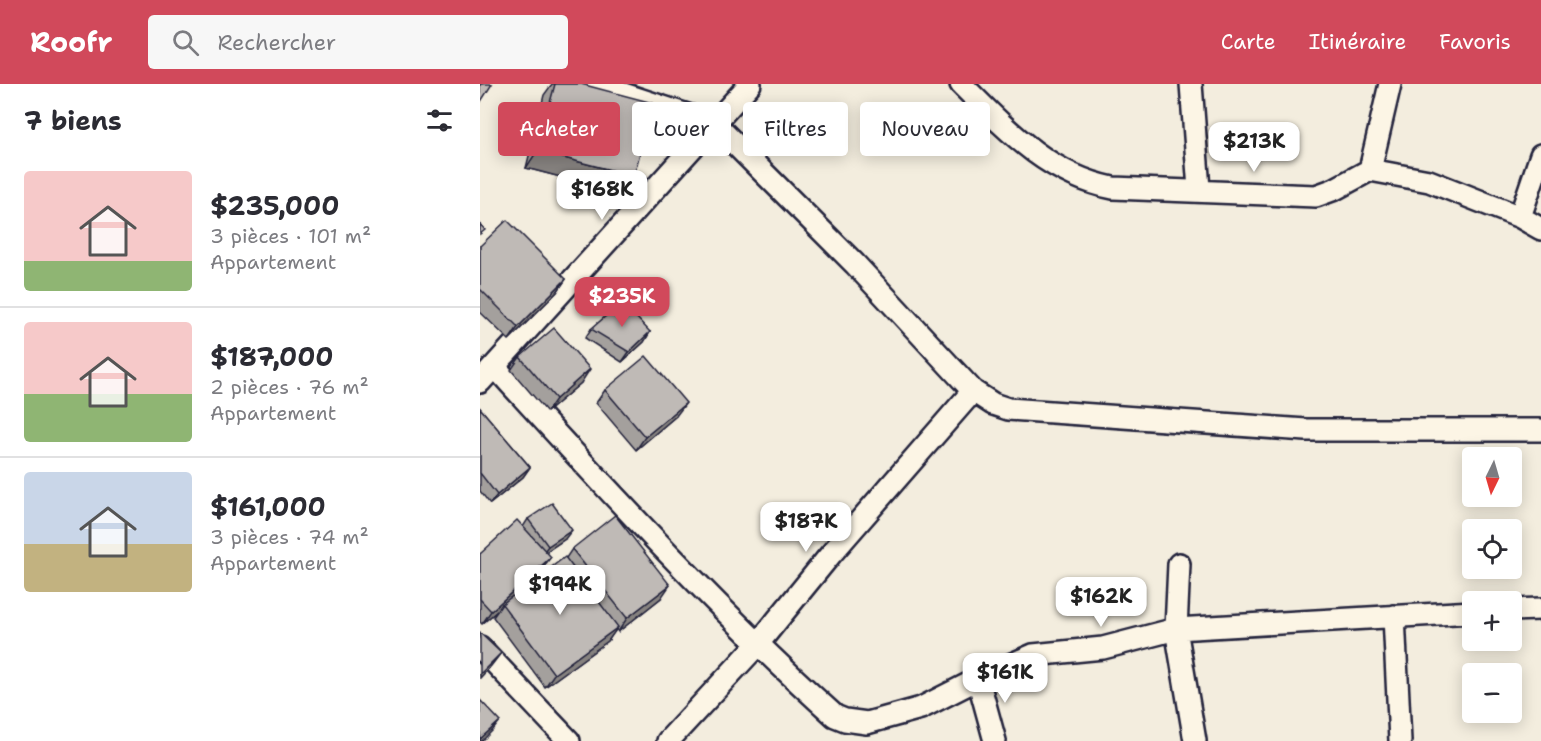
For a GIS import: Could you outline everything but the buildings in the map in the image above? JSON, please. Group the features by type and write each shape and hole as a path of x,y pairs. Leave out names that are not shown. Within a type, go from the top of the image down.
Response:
{"street":[{"path":"593,84 648,102"},
{"path":"731,106 750,84"},
{"path":"961,84 1021,143 1066,174 1093,184 1113,188 1198,189 1317,196 1370,170 1429,181 1520,216 1541,229"},
{"path":"1191,84 1198,189"},
{"path":"1370,170 1390,84"},
{"path":"731,140 855,264 973,391 993,404 1008,409 1106,418 1306,430 1541,430"},
{"path":"1520,216 1541,155"},
{"path":"685,156 486,369 757,645 835,716 855,723 867,723 921,708 978,679 1033,655 1102,648 1176,629 1462,613"},
{"path":"678,737 831,554 973,391"},
{"path":"1179,564 1176,629 1195,741"},
{"path":"1522,610 1541,609"},
{"path":"1394,616 1400,741"},
{"path":"480,646 569,741"},
{"path":"978,679 996,741"}]}
